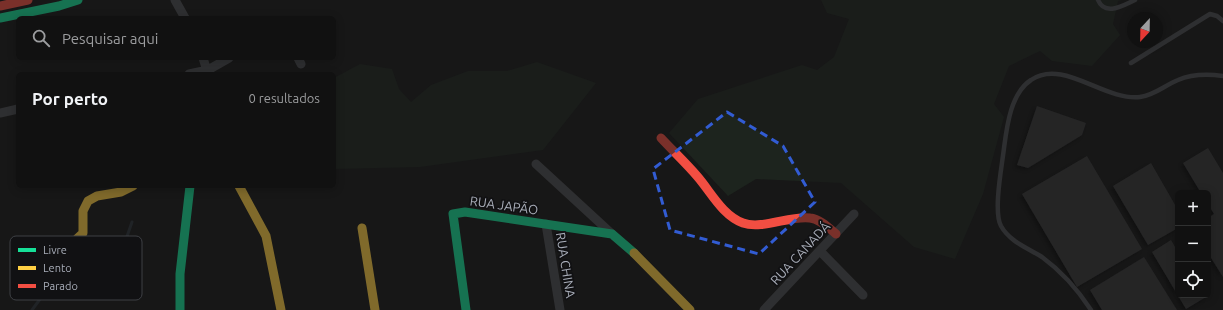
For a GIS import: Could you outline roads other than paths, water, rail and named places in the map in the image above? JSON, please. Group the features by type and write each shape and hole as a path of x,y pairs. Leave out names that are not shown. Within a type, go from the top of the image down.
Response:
{"main road":[{"path":"0,6 28,0"},
{"path":"0,18 59,6 78,0"},
{"path":"661,138 697,176 717,203 735,219 745,224 758,224 810,218 820,222 836,234"},
{"path":"80,236 85,228 83,212 86,203 94,196 106,193 120,193 129,188"},
{"path":"180,310 180,274 190,188"},
{"path":"240,188 266,236 281,310"},
{"name":"RUA JAPÃO","path":"466,310 453,214 478,212 612,234"},
{"path":"362,228 375,310"},
{"path":"612,234 640,258 690,310"}],"street":[{"path":"175,0 184,16"},
{"path":"204,60 208,72 226,60"},
{"path":"0,113 16,109"},
{"path":"536,164 612,234"},
{"name":"RUA CANADÁ","path":"764,310 854,214"},
{"name":"RUA CHINA","path":"546,224 560,310"},
{"path":"820,251 863,295"},
{"path":"558,299 567,310"}],"lane":[{"path":"1098,0 1101,5 1107,9 1120,7 1135,0"},
{"path":"1131,63 1210,14 1217,16 1223,21"},
{"path":"1091,310 1083,297 1064,276 1042,258 1025,248 1008,235 1001,225 999,216 999,193 1007,129 1017,95 1024,84 1038,75 1052,72 1126,98 1155,94 1179,79 1205,74 1223,76"}],"waterway":[{"path":"127,236 132,222"},
{"path":"32,310 39,300"}]}
